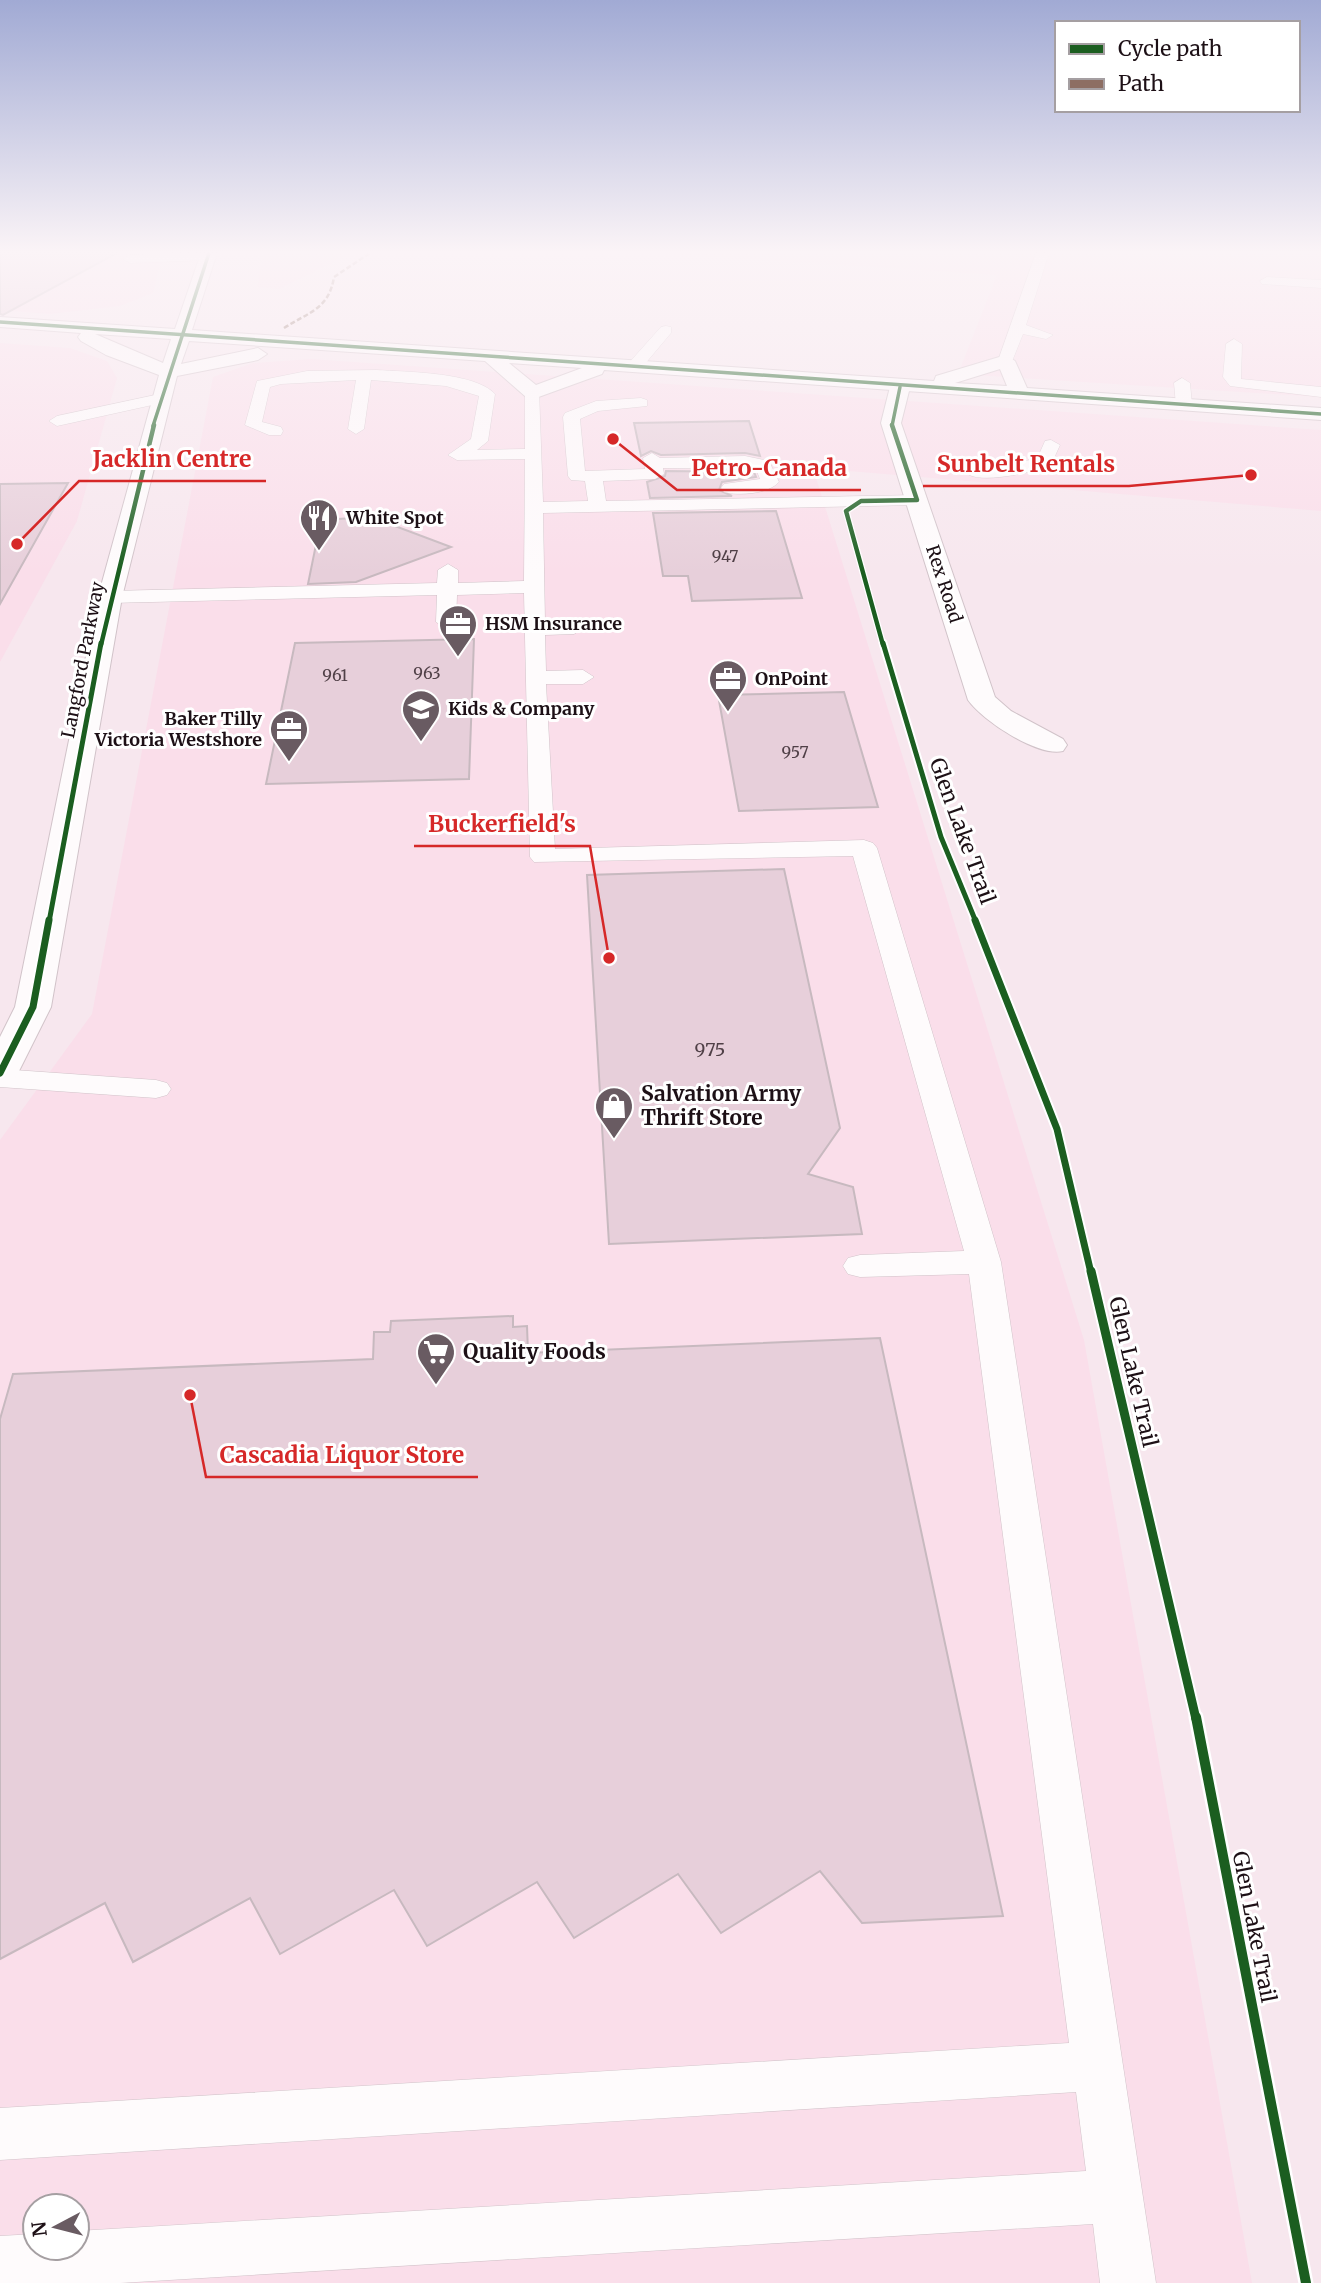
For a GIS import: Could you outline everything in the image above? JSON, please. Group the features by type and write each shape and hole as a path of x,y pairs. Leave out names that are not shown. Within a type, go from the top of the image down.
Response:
{"main road":[{"path":"136,360 169,372 230,360"},
{"name":"Langford Parkway","path":"0,1076 33,1007 110,597 160,399 173,360"},
{"path":"494,360 533,393 607,366"},
{"path":"514,360 1321,414"},
{"path":"905,388 1006,361 1020,395"},
{"name":"Rex Road","path":"905,388 891,423 982,700 1001,718 1053,745"}],"lane":[{"path":"633,368 640,360"},
{"path":"1233,360 1231,377 1236,383 1321,392"},
{"path":"356,429 364,376"},
{"path":"275,431 253,425 263,384 289,377 433,379 481,388 487,394 485,421 479,440 457,455 549,446"},
{"path":"1182,383 1184,405"},
{"path":"533,393 549,446 577,476 630,511 917,499"},
{"path":"57,421 160,399"},
{"path":"641,403 600,404 582,409 571,417 549,446 534,508 535,678 543,858 675,844 864,848 984,1262 1128,2283"},
{"path":"1008,450 1007,457 974,472 992,473 1044,463 1051,445"},
{"path":"534,508 655,474 652,460 758,462 763,465 770,482 753,487 713,488"},
{"path":"596,491 648,490"},
{"path":"446,622 448,579"},
{"path":"110,597 448,579 534,587"},
{"path":"534,629 573,628"},
{"path":"535,678 583,677"},
{"path":"0,1076 156,1089"},
{"path":"860,1266 984,1262"},
{"path":"0,2134 1098,2066"},
{"path":"0,2263 1116,2196"}],"shaded area":[{"path":"0,360 103,360 107,361 117,378 77,521 0,662"},
{"path":"319,360 1321,430 1321,511 813,468 1084,1340 1252,2283 0,2283 0,1140 92,1014 213,377 253,363"},
{"path":"964,360 1321,360 1321,397 958,374"}],"building":[{"path":"749,421 760,456 745,453 661,455 651,451 641,456 634,423"},
{"path":"666,471 754,472 756,477 722,482 719,490 732,496 650,498 647,482 665,476"},
{"path":"68,483 0,604 0,484"},
{"path":"776,511 802,598 692,601 688,576 663,576 653,513"},
{"path":"371,517 451,547 356,582 308,584 321,520"},
{"path":"474,639 469,779 266,784 295,643"},
{"path":"844,692 878,807 739,811 718,695"},
{"path":"784,869 840,1128 808,1174 853,1187 862,1234 609,1244 587,875"},
{"path":"513,1316 513,1327 527,1326 528,1353 880,1338 1003,1916 862,1923 820,1871 721,1933 678,1874 574,1938 537,1882 427,1946 394,1890 280,1954 250,1898 133,1962 105,1903 0,1959 0,1419 13,1374 373,1359 374,1332 390,1332 391,1321"}],"cycle path":[{"path":"0,1073 33,1007 110,597 160,399 173,360"},
{"path":"539,360 1321,414"},
{"name":"Glen Lake Trail","path":"900,387 891,423 917,500 861,501 846,511 850,534 941,837 1017,1022 1057,1129 1194,1708 1306,2283"}],"place":[{"name":"Petro-Canada","path":"613,439"},
{"name":"Sunbelt Rentals","path":"1251,475"},
{"name":"Jacklin Centre","path":"17,544"},
{"name":"White Spot","path":"319,552"},
{"name":"HSM Insurance","path":"458,658"},
{"name":"OnPoint","path":"728,713"},
{"name":"Kids & Company","path":"421,743"},
{"name":"Baker Tilly Victoria Westshore","path":"289,763"},
{"name":"Buckerfield's","path":"609,958"},
{"name":"Salvation Army Thrift Store","path":"614,1140"},
{"name":"Quality Foods","path":"436,1386"},
{"name":"Cascadia Liquor Store","path":"190,1395"}]}
